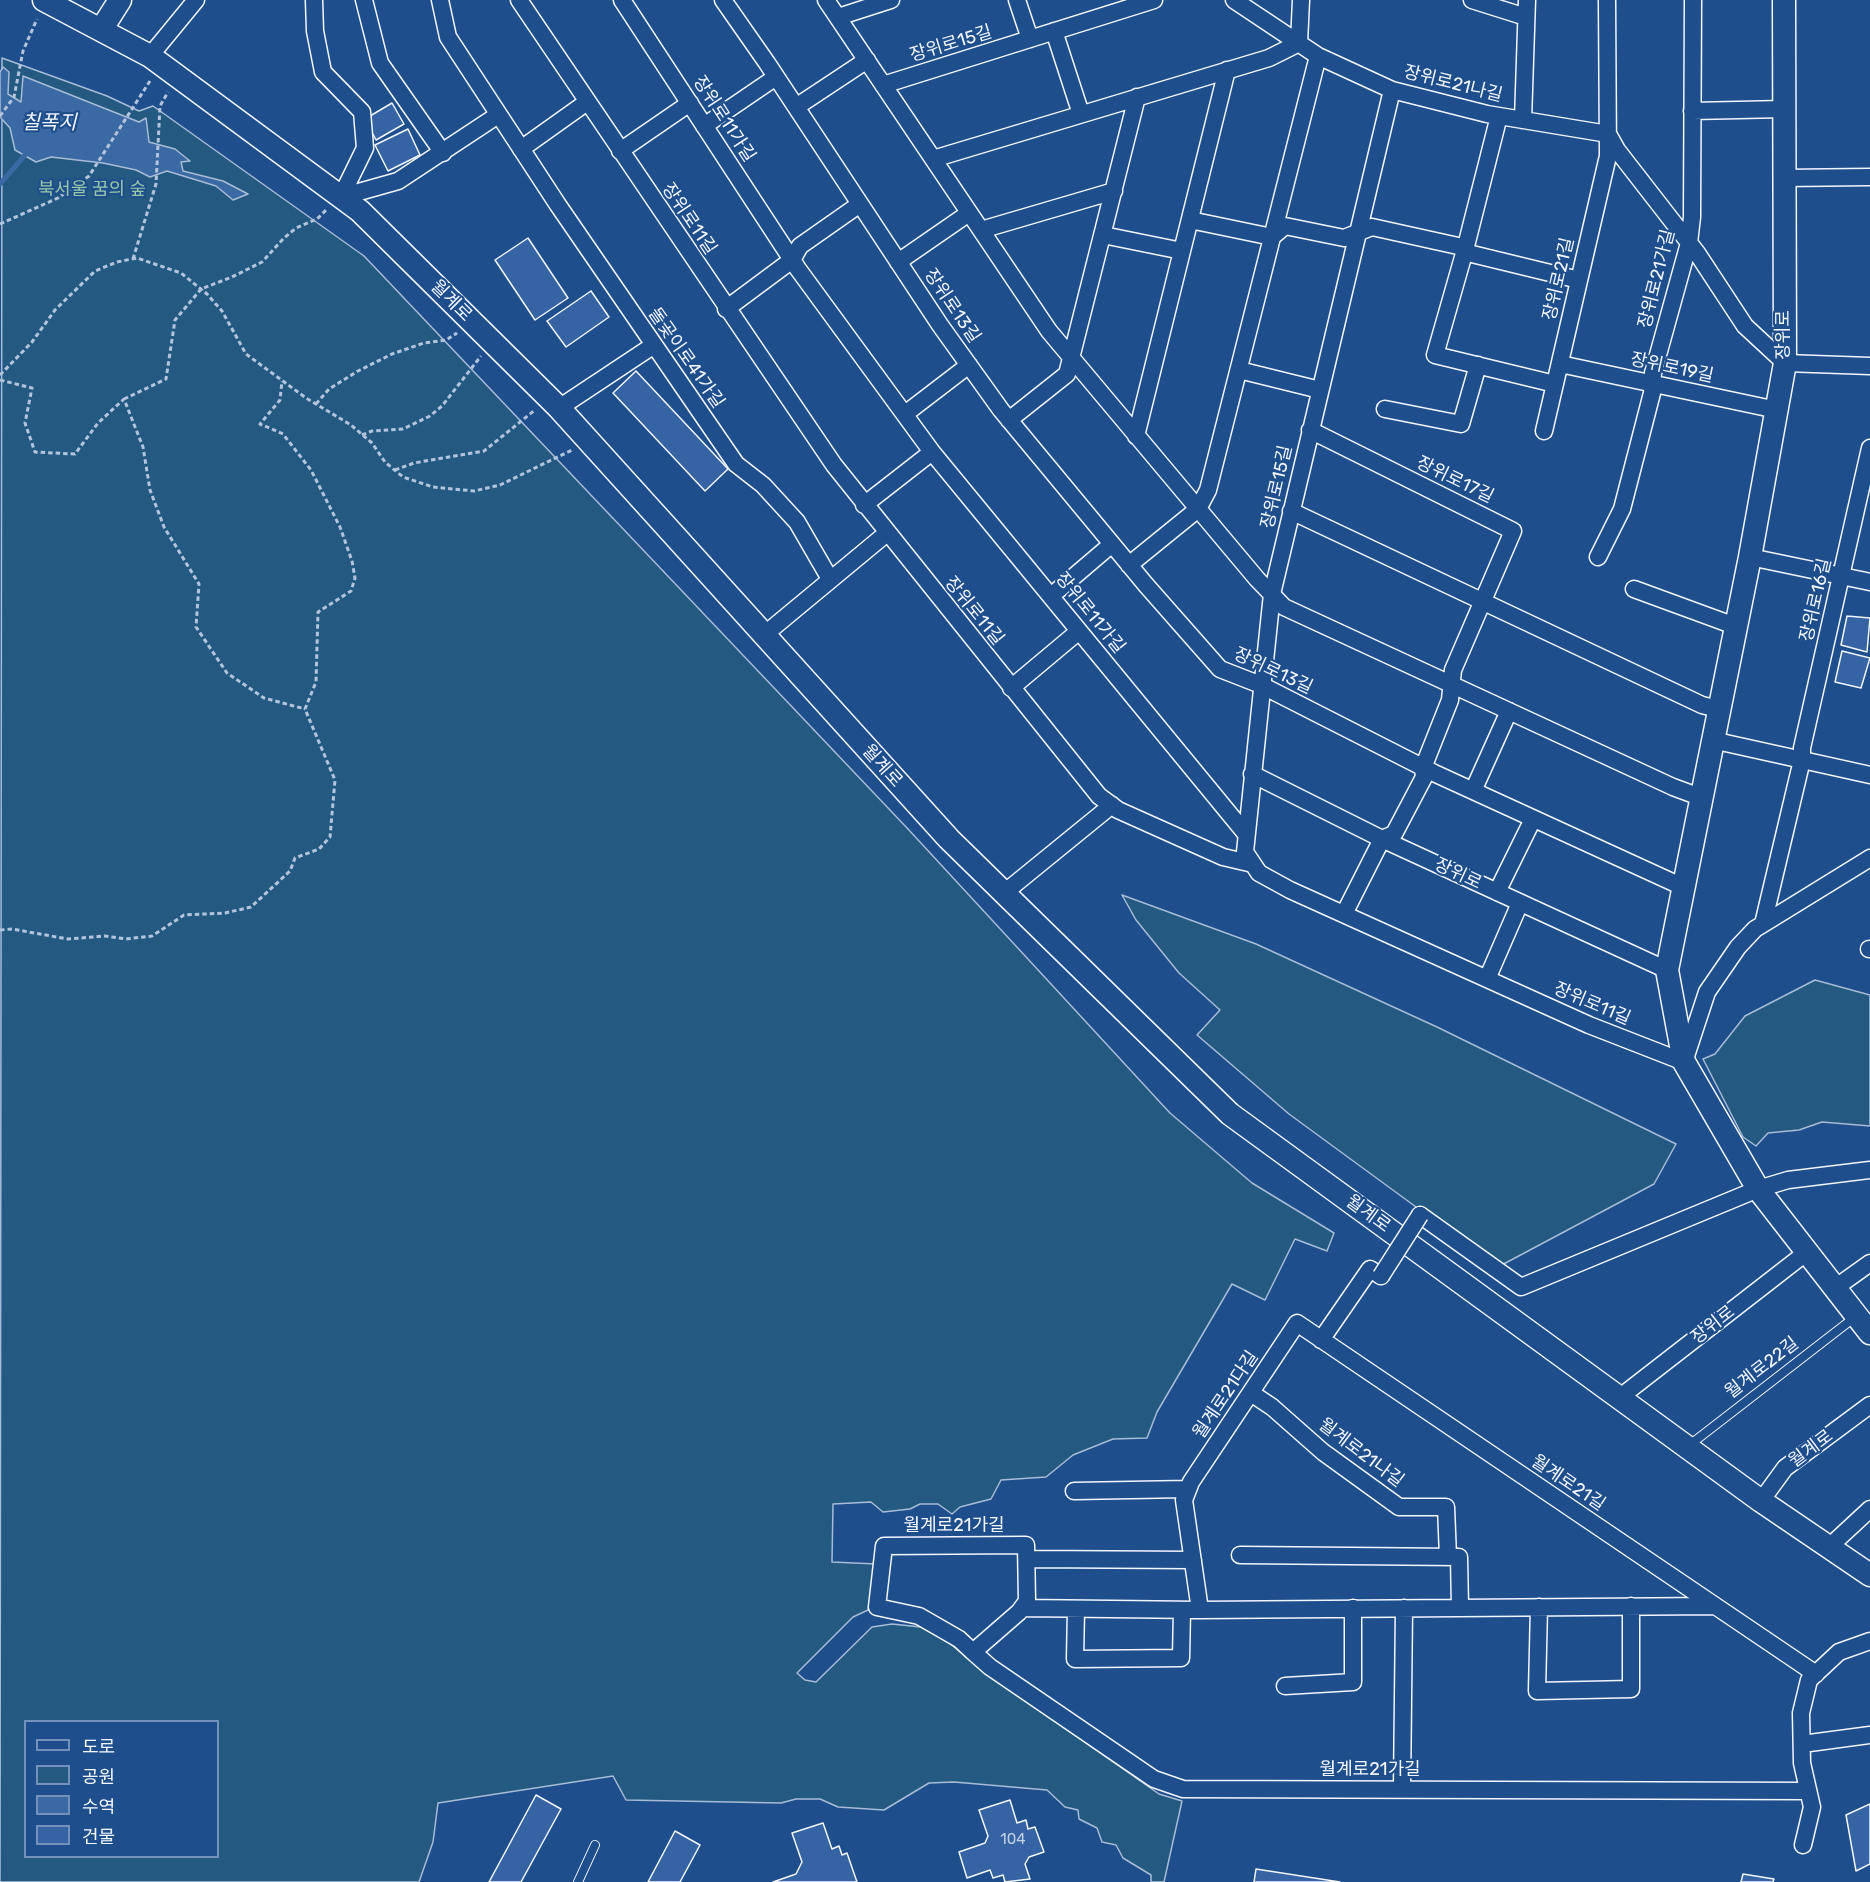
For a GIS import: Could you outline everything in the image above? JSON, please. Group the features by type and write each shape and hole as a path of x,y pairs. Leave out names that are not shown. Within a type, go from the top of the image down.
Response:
{"main road":[{"path":"101,30 120,0"},
{"name":"장위로","path":"1784,0 1785,363 1750,557 1667,970 1684,1062 1758,1189 1863,1324"},
{"name":"월계로","path":"45,1 163,66 360,211 554,403 948,839 1230,1114 1761,1501 1870,1575"}],"street":[{"path":"163,66 196,0"},
{"path":"314,0 315,32 323,72 362,112 365,148 339,195"},
{"path":"364,0 380,63 443,153"},
{"name":"돌곶이로41가길","path":"440,0 448,37 498,115 736,464 763,485 797,522 830,579"},
{"name":"장위로11길","path":"519,0 726,309 834,465 1099,796 1112,805 1223,857 1253,864 1259,873 1344,914 1589,1025 1684,1062"},
{"name":"장위로11가길","path":"622,0 792,260 932,452 1246,834"},
{"name":"장위로13길","path":"723,0 969,365 1010,420 1129,565 1220,669 1261,685 1423,768 1683,887"},
{"path":"826,0 1049,331 1198,509 1284,607 1700,797"},
{"path":"838,17 891,0"},
{"path":"1017,0 1030,39"},
{"name":"장위로15길","path":"883,85 1154,0"},
{"name":"장위로21나길","path":"1234,0 1318,56 1392,90 1499,116 1608,134"},
{"path":"933,159 1269,58 1299,43 1302,0"},
{"path":"1472,0 1527,8 1523,120"},
{"name":"장위로21길","path":"1544,431 1608,156 1607,0"},
{"name":"장위로21가길","path":"1598,556 1622,509 1653,384 1653,374 1689,243 1692,217 1693,0"},
{"path":"1054,32 1081,114"},
{"path":"1129,565 1198,509 1208,490 1318,56"},
{"path":"796,107 867,60"},
{"path":"1136,436 1227,70"},
{"path":"704,126 776,76"},
{"name":"장위로15길","path":"1272,594 1392,90"},
{"path":"1010,420 1067,374 1137,97"},
{"path":"521,149 587,102"},
{"path":"620,152 690,103"},
{"path":"1692,111 1784,109"},
{"path":"339,195 398,181 498,115"},
{"path":"1499,116 1465,250 1435,355 1555,384"},
{"path":"1608,134 1617,150 1689,243 1746,326 1785,363 1870,366"},
{"path":"1784,178 1870,177"},
{"path":"981,230 1114,191"},
{"path":"726,309 792,260 800,246 860,204"},
{"path":"898,261 969,213"},
{"path":"1190,220 1272,237"},
{"path":"1272,237 1285,226 1344,238 1372,227 1579,280"},
{"path":"1103,236 1182,251"},
{"path":"554,403 654,345"},
{"name":"장위로19길","path":"1560,364 1777,410"},
{"path":"905,414 969,365"},
{"path":"1385,409 1461,424 1478,365"},
{"path":"1239,370 1320,390"},
{"name":"장위로17길","path":"1310,430 1513,531 1483,602"},
{"name":"장위로16길","path":"1802,760 1802,748 1870,448"},
{"path":"864,504 932,452"},
{"path":"1291,511 1702,705 1718,709"},
{"path":"764,635 887,533"},
{"path":"1051,596 1112,544"},
{"path":"1750,557 1870,582"},
{"path":"1634,589 1735,626"},
{"path":"1253,864 1245,852 1246,834 1272,594"},
{"path":"1344,914 1382,839 1394,834 1424,777 1423,768 1450,700 1453,670 1483,602"},
{"path":"1011,688 1079,631"},
{"path":"1473,791 1509,711"},
{"path":"1712,741 1870,776"},
{"path":"1763,924 1802,760"},
{"name":"장위로","path":"1252,774 1382,839 1667,970"},
{"path":"1004,893 1112,805"},
{"path":"1497,892 1533,819"},
{"path":"1684,1062 1707,992 1738,946 1763,924 1870,858"},
{"path":"1487,979 1520,903"},
{"path":"1321,1340 1370,1269 1381,1276 1420,1215 1521,1287 1758,1189 1788,1180 1870,1170"},
{"name":"장위로","path":"1619,1398 1807,1252"},
{"path":"1835,1288 1870,1263"},
{"name":"월계로21길","path":"1297,1323 1816,1674"},
{"name":"월계로21다길","path":"1188,1489 1297,1323"},
{"name":"월계로21나길","path":"1251,1393 1272,1407 1323,1452 1399,1507 1446,1507 1448,1557 1459,1557 1460,1608"},
{"name":"월계로","path":"1761,1501 1785,1468 1870,1405"},
{"path":"1074,1491 1188,1489 1184,1500 1200,1610"},
{"path":"1829,1547 1870,1509"},
{"name":"월계로21가길","path":"1027,1559 1026,1545 884,1546 877,1607 919,1616 959,1639 990,1667 1154,1779 1183,1788 1808,1791"},
{"path":"1240,1555 1448,1557"},
{"path":"973,1652 1027,1601 1027,1559 1193,1560"},
{"path":"1022,1608 1200,1610 1715,1605"},
{"path":"1539,1607 1537,1691 1631,1689 1631,1606"},
{"path":"1076,1608 1075,1659 1181,1658 1182,1610"},
{"path":"1285,1686 1353,1682 1353,1608"},
{"path":"1402,1789 1404,1608"},
{"path":"1803,1845 1812,1807 1802,1763 1801,1713 1809,1680 1839,1652 1870,1641"},
{"path":"1802,1744 1870,1735"}],"lane":[{"name":"월계로22길","path":"1687,1447 1863,1324"},
{"path":"578,1882 595,1845"}],"path":[{"path":"0,116 14,97 23,51 45,1"},
{"path":"0,224 58,198 89,176 163,66"},
{"path":"133,259 156,184 163,66"},
{"path":"0,380 32,388 25,423 35,452 75,454 98,423 124,399 166,379 175,320 201,289 232,278 262,262 273,248 296,228 317,219 339,195"},
{"path":"0,375 90,275 117,261 133,259 154,262 182,273 222,311 246,354 316,404 338,415 362,435 403,477 433,487 474,491 500,485 540,468 589,441"},
{"path":"316,404 329,389 358,371 424,343 446,340 472,322"},
{"path":"362,435 372,430 403,429 430,416 442,406 494,343"},
{"path":"0,930 12,929 68,939 105,936 126,939 152,936 184,915 225,913 252,907 290,871 296,858 319,849 330,837 335,780 305,709 316,682 318,612 351,591 355,578 352,561 340,527 311,470 283,434 261,424 280,400 282,381"},
{"path":"124,399 143,447 150,490 164,527 199,584 196,627 227,673 264,698 305,709"},
{"path":"395,470 414,463 484,451 554,403"}],"green space":[{"name":"북서울 꿈의 숲","path":"2,58 107,96 139,111 153,106 364,256 908,829 1170,1113 1252,1183 1334,1233 1327,1251 1295,1239 1265,1300 1232,1284 1157,1412 1147,1438 1113,1439 1073,1455 1046,1477 1001,1480 991,1499 960,1507 952,1514 938,1504 920,1504 910,1509 883,1512 871,1502 833,1504 832,1562 876,1564 868,1610 853,1617 797,1673 805,1680 816,1682 872,1627 892,1624 921,1627 943,1638 993,1678 1159,1794 1182,1801 1164,1882 1151,1882 1151,1875 1123,1858 1116,1845 1102,1842 1097,1828 1079,1819 1078,1810 1065,1807 1047,1790 954,1782 929,1783 884,1810 838,1807 820,1799 796,1799 781,1803 626,1800 613,1776 438,1803 433,1842 419,1882 0,1882"},
{"path":"1122,895 1256,944 1437,1027 1676,1144 1654,1184 1498,1267 1289,1114 1197,1035 1220,1010 1179,973 1136,920"},
{"path":"1815,980 1870,995 1870,1126 1822,1122 1799,1130 1768,1133 1756,1146 1743,1137 1703,1059 1715,1054 1745,1016"}],"water":[{"name":"칠폭지","path":"3,67 9,72 8,94 21,102 23,76 139,122 146,118 149,142 175,149 190,161 181,162 183,171 223,181 248,194 233,200 216,186 167,171 150,177 136,170 103,163 51,157 36,162 15,150 10,128 0,117 0,72"}],"building":[{"path":"392,103 404,124 376,140 365,119"},
{"path":"408,129 420,155 388,171 375,145"},
{"path":"528,238 568,298 535,320 495,260"},
{"path":"591,291 609,317 566,347 547,321"},
{"path":"636,371 728,469 705,491 613,393"},
{"path":"1847,616 1870,618 1867,652 1841,645"},
{"path":"1842,651 1870,658 1861,688 1835,682"},
{"path":"536,1795 561,1809 521,1882 489,1882"},
{"path":"1010,1800 1017,1823 1026,1820 1028,1829 1035,1827 1044,1852 1029,1857 1025,1864 1030,1879 1005,1882 1003,1875 993,1878 990,1870 967,1878 959,1852 985,1843 988,1836 979,1810"},
{"path":"1870,1804 1870,1864 1856,1871 1846,1815"},
{"path":"823,1823 832,1849 839,1846 842,1855 847,1853 857,1882 773,1882 796,1874 802,1862 792,1833"},
{"path":"675,1831 700,1845 680,1882 648,1882"},
{"path":"1256,1869 1340,1882 1254,1882"},
{"path":"1743,1874 1774,1879 1773,1882 1741,1882"}],"waterway":[{"path":"0,184 25,155"}]}
